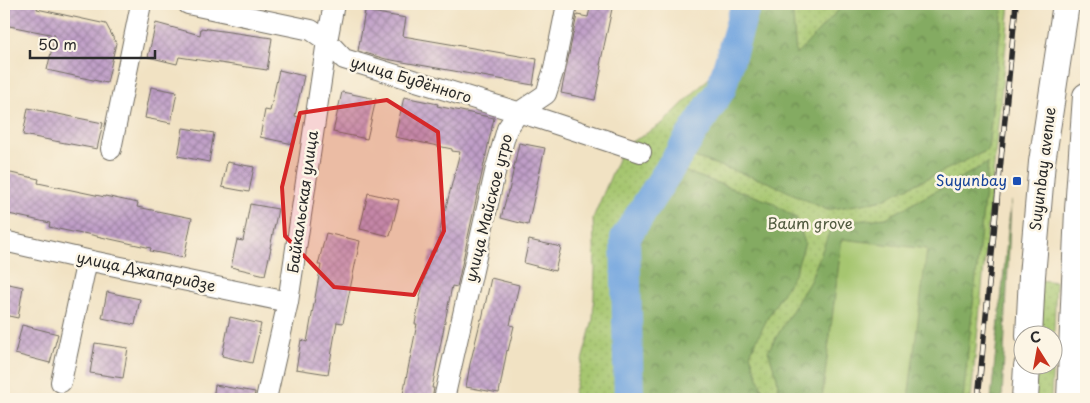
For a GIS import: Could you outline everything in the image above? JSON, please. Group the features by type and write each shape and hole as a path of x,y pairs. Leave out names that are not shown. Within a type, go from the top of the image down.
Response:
{"main road":[{"name":"Suyunbay avenue","path":"1030,326 1042,162 1066,4"},
{"path":"1070,399 1080,337 1081,292 1078,210 1086,96"},
{"path":"1025,399 1026,376"}],"street":[{"path":"111,149 141,4"},
{"name":"улица Будённого","path":"188,4 311,30 327,41 344,59 641,152"},
{"name":"Байкальская улица","path":"266,399 288,302 334,4"},
{"name":"улица Майское утро","path":"444,399 496,168 507,129 518,113 546,94 554,69 567,4"},
{"name":"улица Джапаридзе","path":"4,241 288,302"},
{"path":"61,382 87,260"}],"highlighted area":[{"path":"387,100 438,132 444,231 414,295 334,287 285,236 282,187 300,113"}],"green space":[{"name":"Baum grove","path":"731,4 1010,4 971,399 572,399 593,319 595,270 593,218 624,145 663,123 710,77 729,51 734,22"},
{"path":"757,4 792,4 796,55 844,4 1003,4 988,150 879,201 827,210 770,183 691,156 729,96"},
{"path":"988,163 963,399 908,399 926,249 842,239 822,399 779,399 777,377 768,351 810,281 833,223 886,218"},
{"path":"678,169 771,202 796,218 805,243 795,273 768,317 750,354 763,392 756,399 639,399 634,244"},
{"path":"1011,201 1002,399 991,399"},
{"path":"842,239 927,249 908,399 822,399"},
{"path":"1040,280 1056,282 1054,326 1037,326"},
{"path":"1035,376 1052,376 1051,399 1034,399"}],"building":[{"path":"6,4 38,4 37,9 106,24 116,43 107,83 47,70 55,35 4,25"},
{"path":"591,4 613,4 600,65 602,66 595,100 561,93 577,15 588,17"},
{"path":"365,11 406,18 403,36 537,59 533,85 386,59 358,51"},
{"path":"156,23 200,35 201,28 272,38 267,70 179,57 177,64 148,57"},
{"path":"279,70 304,76 295,116 299,117 293,144 260,137 265,110 270,111"},
{"path":"151,87 177,92 171,123 145,118"},
{"path":"342,92 376,99 367,139 333,132"},
{"path":"404,97 494,118 457,287 452,286 432,388 434,388 432,399 402,399 417,324 415,324 420,297 431,251 436,252 444,211 460,152 395,137"},
{"path":"28,108 103,123 97,149 23,135"},
{"path":"183,128 214,133 209,162 178,156"},
{"path":"519,143 545,148 528,225 501,218"},
{"path":"227,162 254,167 249,192 222,187"},
{"path":"6,172 39,179 38,183 138,203 137,207 192,218 184,258 150,251 151,248 49,227 50,223 4,213 4,180"},
{"path":"368,193 399,200 390,236 360,229"},
{"path":"250,204 278,209 265,275 231,267 237,240 243,241"},
{"path":"326,233 360,241 343,323 337,322 328,374 296,369 301,340 307,342 321,265 318,265"},
{"path":"529,240 561,247 555,271 524,263"},
{"path":"491,278 519,285 510,325 514,326 507,350 499,393 466,387"},
{"path":"4,283 23,287 18,318 4,315"},
{"path":"107,292 140,299 135,325 102,318"},
{"path":"230,317 261,324 252,363 222,356"},
{"path":"22,325 58,334 50,363 15,354"},
{"path":"95,343 128,348 123,378 90,373"},
{"path":"215,385 255,392 254,399 213,399"}],"waterway":[{"path":"629,399 625,238 721,89 746,4"}],"railway":[{"path":"978,399 1016,4"}],"place":[{"name":"Suyunbay","path":"1017,181"}]}
